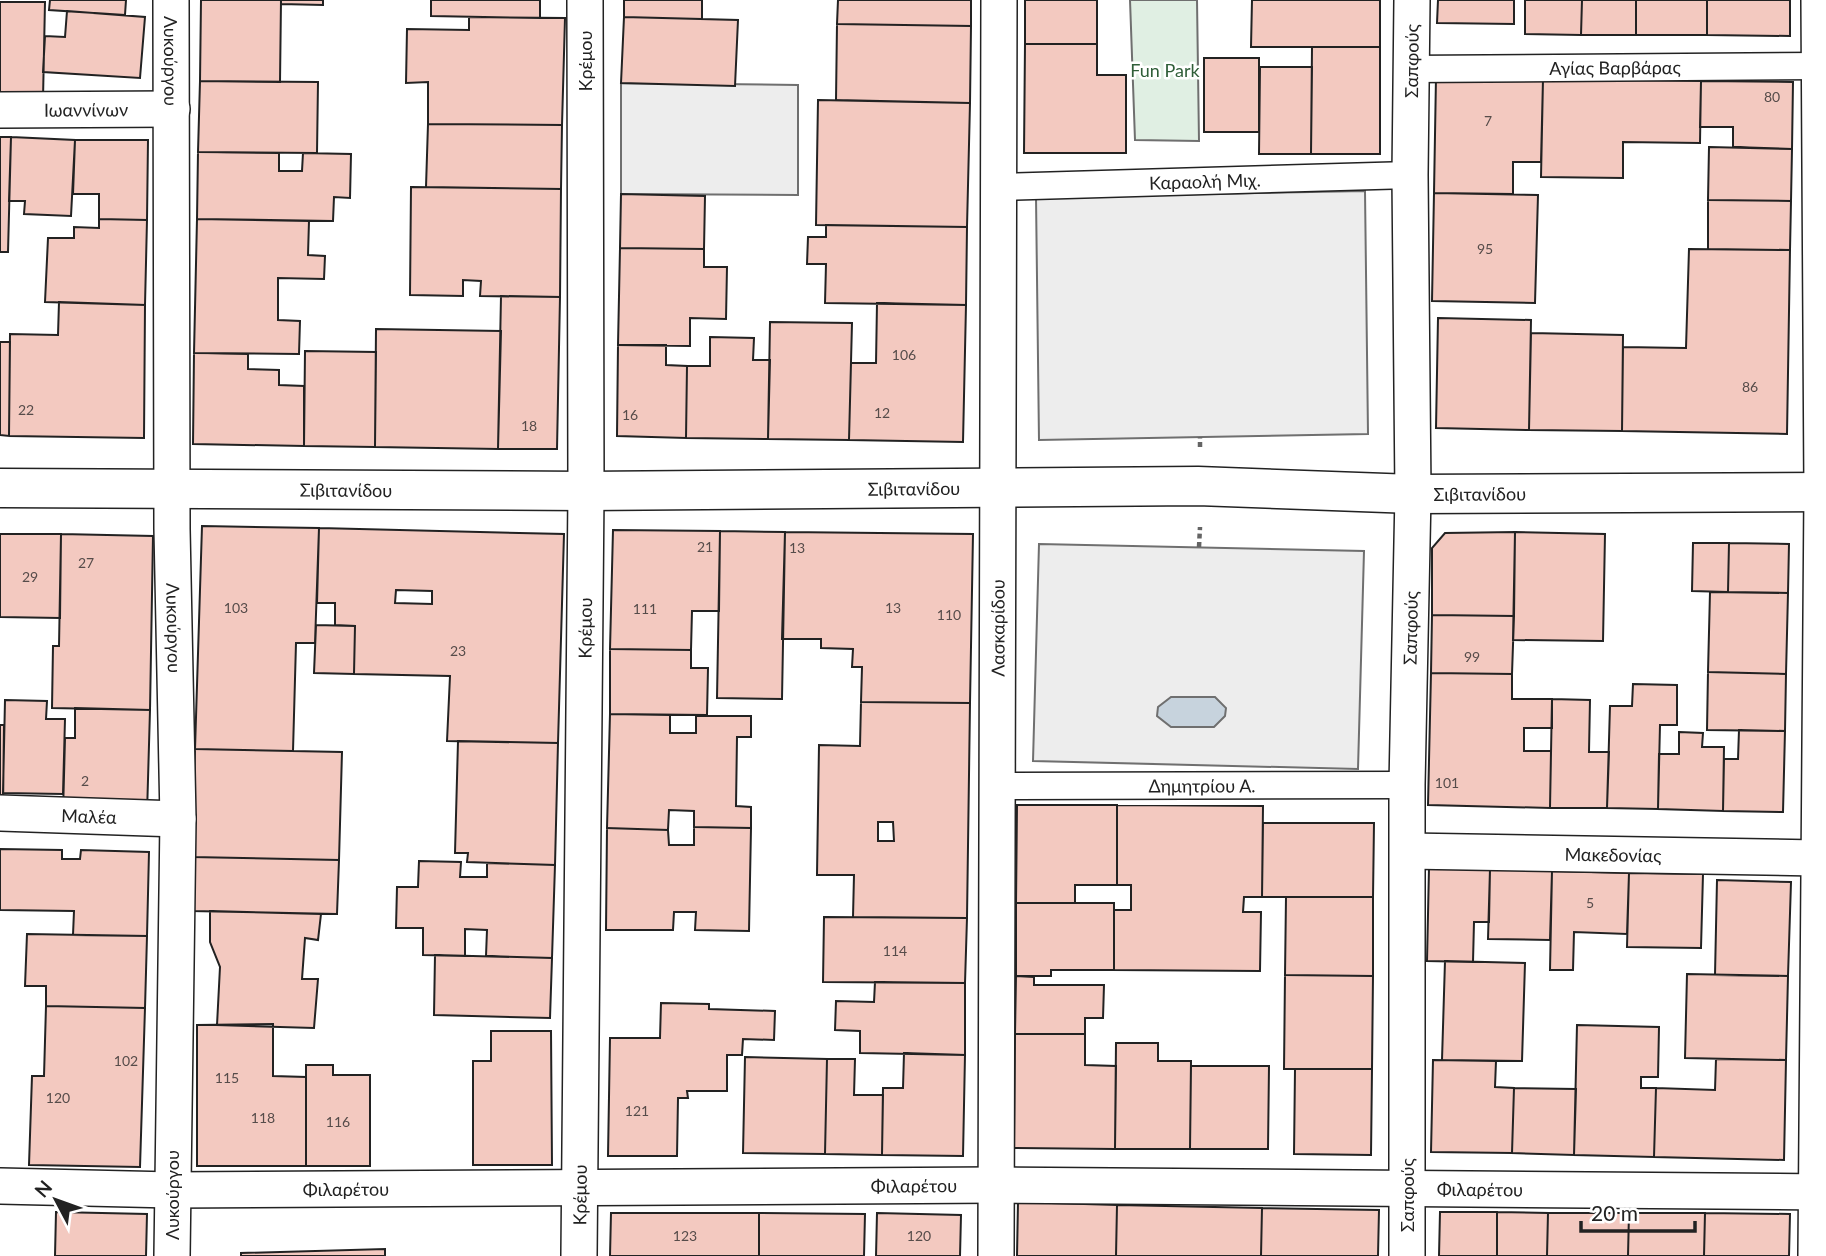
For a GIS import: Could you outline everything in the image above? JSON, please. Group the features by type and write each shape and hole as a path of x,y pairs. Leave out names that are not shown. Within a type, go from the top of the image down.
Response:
{"main road":[{"name":"Σιβιτανίδου","path":"0,488 586,491 1198,486 1413,494 1824,492"}],"street":[{"name":"Λυκούργου","path":"171,0 173,488 178,818 172,1256"},
{"name":"Κρέμου","path":"579,1256 586,491 585,0"},
{"name":"Λασκαρίδου","path":"996,1256 999,0"},
{"name":"Σαπφούς","path":"1407,1256 1407,785 1413,494 1409,175 1412,0"},
{"path":"1816,1256 1821,1193 1817,858 1824,492 1819,0"},
{"name":"Αγίας Βαρβάρας","path":"1410,69 1819,66"},
{"name":"Ιωαννίνων","path":"0,110 172,109"},
{"name":"Καραολή Μιχ.","path":"1000,187 1409,175"},
{"name":"Δημητρίου Α.","path":"997,786 1407,785"},
{"name":"Μαλέα","path":"0,813 178,818"},
{"name":"Μακεδονίας","path":"1408,851 1817,858"},
{"name":"Φιλαρέτου","path":"0,1186 172,1189 996,1185 1821,1193"}],"path":[{"path":"1199,547 1200,527"}],"green space":[{"name":"Fun Park","path":"1130,0 1197,0 1199,141 1135,140"}],"shaded area":[{"path":"621,83 798,85 798,195 621,194"},
{"path":"1365,191 1368,434 1039,440 1036,197"},
{"path":"1039,544 1364,551 1358,769 1033,761"},
{"path":"1171,697 1215,697 1226,708 1225,716 1214,727 1171,727 1157,716 1158,707"}],"building":[{"path":"50,0 126,0 125,15 49,10"},
{"path":"201,0 281,0 280,82 200,81"},
{"path":"281,0 323,0 323,5 281,4"},
{"path":"431,0 540,0 540,18 431,16"},
{"path":"624,0 702,0 702,19 624,17"},
{"path":"838,0 971,0 971,26 837,24"},
{"path":"1025,0 1097,0 1097,44 1025,44"},
{"path":"1252,0 1380,0 1380,47 1251,47"},
{"path":"1438,0 1514,0 1514,24 1437,23"},
{"path":"1525,0 1582,0 1581,35 1525,34"},
{"path":"1582,0 1636,0 1636,35 1581,35"},
{"path":"1636,0 1707,0 1707,35 1636,35"},
{"path":"1707,0 1790,0 1790,36 1707,35"},
{"path":"0,2 45,2 43,99 0,99"},
{"path":"67,11 145,17 140,78 43,72 45,36 65,37"},
{"path":"469,17 565,18 562,125 428,124 428,82 406,83 407,29 469,30"},
{"path":"624,17 738,20 735,86 621,83"},
{"path":"837,24 971,26 970,103 836,100"},
{"path":"1025,44 1097,44 1097,75 1126,75 1126,153 1024,153"},
{"path":"1312,47 1380,47 1380,154 1311,154"},
{"path":"1204,58 1259,58 1259,132 1204,132"},
{"path":"1260,67 1312,67 1311,154 1259,154"},
{"path":"1436,77 1543,79 1541,162 1513,162 1513,194 1434,193"},
{"path":"1543,79 1701,81 1700,143 1623,142 1623,178 1541,177"},
{"path":"200,81 318,82 317,153 198,152"},
{"path":"1701,81 1793,82 1792,149 1733,147 1733,127 1700,127"},
{"path":"818,100 970,103 967,227 816,225"},
{"path":"428,124 562,125 561,189 426,187"},
{"path":"0,137 11,137 8,252 0,252"},
{"path":"11,137 75,140 71,216 24,214 25,201 9,201"},
{"path":"75,140 148,140 147,220 99,219 99,194 73,194"},
{"path":"1709,147 1792,149 1791,201 1708,200"},
{"path":"198,152 279,153 279,171 302,171 303,153 351,154 350,198 334,197 333,221 197,219"},
{"path":"411,187 561,189 560,297 480,296 481,281 463,280 463,296 410,295"},
{"path":"1434,193 1538,195 1535,303 1432,301"},
{"path":"621,194 705,196 704,249 620,248"},
{"path":"1708,200 1791,201 1790,250 1708,249"},
{"path":"99,219 147,220 145,305 45,302 48,238 74,238 74,227 99,228"},
{"path":"197,219 309,221 308,255 325,256 324,279 278,278 278,320 300,321 299,354 194,353"},
{"path":"826,225 967,227 966,305 825,303 826,264 807,264 808,237 826,237"},
{"path":"620,248 704,249 704,267 727,267 726,319 690,318 690,346 618,345"},
{"path":"1689,249 1790,250 1787,434 1622,431 1623,347 1686,348"},
{"path":"501,296 560,297 557,449 498,449"},
{"path":"59,302 145,305 144,438 9,436 10,334 58,335"},
{"path":"877,303 966,305 963,442 849,440 851,363 876,363"},
{"path":"1438,318 1531,320 1529,430 1436,428"},
{"path":"770,322 852,323 849,440 768,439"},
{"path":"376,329 501,331 498,449 375,447"},
{"path":"1531,333 1623,335 1622,431 1529,430"},
{"path":"710,337 754,338 753,360 770,360 768,439 686,438 687,366 710,366"},
{"path":"0,342 10,342 9,436 0,435"},
{"path":"618,345 666,345 666,365 687,366 686,438 617,436"},
{"path":"305,351 376,352 375,447 304,446"},
{"path":"194,353 248,354 248,369 279,370 279,385 304,386 304,446 193,444"},
{"path":"202,526 319,528 315,643 296,643 293,751 195,749"},
{"path":"319,528 564,534 558,743 447,741 450,676 354,674 355,626 335,625 335,603 317,603","holes":["396,590 432,591 432,604 395,603"]},
{"path":"613,530 720,531 719,611 692,611 691,650 610,649"},
{"path":"720,531 785,532 782,699 717,698"},
{"path":"785,532 973,534 970,703 861,702 862,667 852,667 853,649 821,648 821,639 782,639"},
{"path":"1515,532 1605,534 1603,641 1513,640"},
{"path":"1515,532 1514,616 1432,615 1432,548 1445,533"},
{"path":"0,534 61,534 60,618 0,617"},
{"path":"61,534 153,536 150,710 52,708 53,646 59,646"},
{"path":"1693,543 1729,543 1728,592 1692,591"},
{"path":"1729,543 1789,544 1788,593 1728,592"},
{"path":"1710,592 1788,593 1786,674 1708,672"},
{"path":"1432,615 1514,616 1512,674 1431,673"},
{"path":"316,625 355,626 354,674 314,673"},
{"path":"610,649 691,650 691,668 708,668 707,715 610,714"},
{"path":"1708,672 1786,674 1785,731 1707,730"},
{"path":"1431,673 1512,674 1512,699 1552,699 1552,728 1524,728 1524,751 1551,751 1550,808 1428,805"},
{"path":"1633,684 1677,685 1677,725 1660,725 1658,809 1607,808 1610,706 1632,706"},
{"path":"1552,699 1590,700 1589,752 1609,752 1607,808 1550,808"},
{"path":"5,700 47,701 46,719 65,719 63,794 3,793"},
{"path":"861,702 970,703 967,918 853,917 854,875 817,875 819,745 860,746","holes":["878,822 893,822 894,841 878,841"]},
{"path":"75,708 150,710 147,814 63,813 65,738 75,738"},
{"path":"610,714 670,715 670,733 696,733 696,716 751,716 751,737 737,737 736,806 751,807 751,828 694,827 694,811 669,810 668,830 607,828"},
{"path":"0,725 4,725 3,809 0,809"},
{"path":"1739,730 1785,731 1783,812 1723,811 1724,759 1738,759"},
{"path":"1679,732 1703,733 1702,747 1724,747 1723,811 1658,809 1659,754 1679,754"},
{"path":"458,741 558,743 555,865 467,862 468,853 455,853"},
{"path":"195,749 342,752 339,860 192,857"},
{"path":"1017,805 1117,805 1117,885 1075,885 1075,903 1016,903"},
{"path":"1117,805 1263,806 1262,897 1244,897 1243,912 1261,912 1260,971 1114,970 1114,910 1131,910 1131,885 1117,885"},
{"path":"1263,823 1374,823 1373,897 1262,897"},
{"path":"694,827 751,828 749,931 695,930 696,912 674,912 673,930 606,930 607,828 668,830 669,845 694,845"},
{"path":"0,849 62,850 62,859 80,859 81,850 149,852 147,936 73,935 74,911 0,910"},
{"path":"192,857 339,860 337,914 191,911"},
{"path":"419,861 461,862 460,877 487,877 487,863 555,865 552,958 486,956 487,930 465,929 465,956 423,955 423,928 396,928 397,887 418,887"},
{"path":"1429,868 1490,869 1489,922 1474,922 1473,962 1427,961"},
{"path":"1490,869 1552,871 1550,940 1488,939"},
{"path":"1552,871 1629,873 1627,934 1574,932 1573,970 1550,970"},
{"path":"1629,873 1703,874 1701,948 1627,947"},
{"path":"1717,880 1791,882 1788,976 1715,975"},
{"path":"1286,897 1373,897 1373,976 1285,975"},
{"path":"1016,903 1114,903 1114,970 1051,970 1051,976 1016,976"},
{"path":"210,911 321,914 318,940 305,938 302,979 318,979 314,1028 217,1025 220,967 210,942"},
{"path":"824,917 967,918 965,983 823,982"},
{"path":"27,934 147,936 145,1008 46,1006 46,986 25,986"},
{"path":"435,955 552,958 550,1018 434,1015"},
{"path":"1445,961 1525,963 1522,1061 1442,1060"},
{"path":"1687,974 1788,976 1786,1060 1685,1058"},
{"path":"1285,975 1373,976 1372,1069 1284,1069"},
{"path":"1016,976 1034,977 1034,985 1104,985 1103,1018 1085,1018 1085,1034 1015,1034"},
{"path":"875,982 965,983 965,1055 860,1053 860,1031 835,1030 836,1001 874,1002"},
{"path":"661,1003 709,1004 709,1009 775,1011 774,1040 743,1039 742,1055 727,1055 727,1091 687,1091 688,1098 678,1098 677,1156 608,1156 610,1038 660,1038"},
{"path":"46,1006 145,1008 140,1167 29,1165 32,1076 44,1076"},
{"path":"273,1024 273,1076 306,1077 306,1166 197,1166 197,1025"},
{"path":"1577,1025 1659,1027 1658,1077 1641,1077 1641,1088 1656,1088 1654,1157 1574,1155"},
{"path":"491,1031 551,1031 552,1165 473,1165 473,1061 491,1061"},
{"path":"1015,1034 1085,1034 1085,1065 1116,1066 1115,1149 1014,1148"},
{"path":"1116,1043 1158,1043 1158,1061 1191,1061 1190,1149 1115,1149"},
{"path":"904,1053 965,1055 963,1156 882,1155 883,1088 903,1088"},
{"path":"745,1057 827,1059 825,1154 743,1153"},
{"path":"827,1059 855,1059 854,1095 883,1095 882,1155 825,1154"},
{"path":"1716,1059 1786,1060 1784,1160 1654,1157 1656,1088 1715,1090"},
{"path":"1433,1060 1496,1061 1495,1087 1514,1088 1512,1153 1431,1152"},
{"path":"306,1065 333,1065 333,1075 370,1075 370,1166 306,1166"},
{"path":"1191,1066 1269,1066 1268,1149 1190,1149"},
{"path":"1295,1069 1372,1069 1371,1155 1294,1154"},
{"path":"1514,1088 1576,1089 1574,1155 1512,1153"},
{"path":"1018,1202 1117,1205 1116,1256 1017,1256"},
{"path":"1117,1205 1262,1208 1261,1256 1116,1256"},
{"path":"1262,1208 1379,1210 1378,1256 1261,1256"},
{"path":"56,1212 147,1214 146,1256 55,1256"},
{"path":"1440,1212 1497,1212 1497,1256 1439,1256"},
{"path":"1497,1212 1548,1213 1547,1256 1497,1256"},
{"path":"611,1213 759,1213 759,1256 610,1256"},
{"path":"759,1213 865,1214 864,1256 759,1256"},
{"path":"877,1213 961,1215 960,1256 876,1256"},
{"path":"1548,1213 1629,1213 1628,1256 1547,1256"},
{"path":"1629,1213 1705,1213 1704,1256 1628,1256"},
{"path":"1705,1213 1790,1214 1789,1256 1704,1256"},
{"path":"385,1249 385,1256 241,1256 241,1253"}]}
